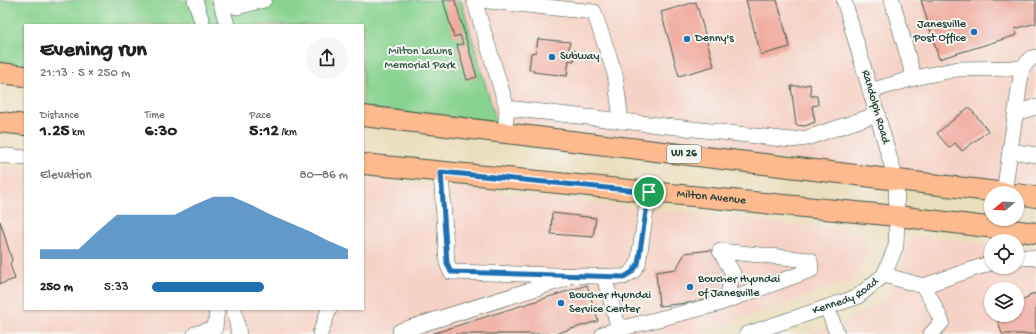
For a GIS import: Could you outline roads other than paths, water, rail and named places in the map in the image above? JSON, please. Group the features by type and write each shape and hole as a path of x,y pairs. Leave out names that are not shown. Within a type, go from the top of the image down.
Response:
{"main road":[{"path":"0,73 24,76"},
{"name":"WI 26","path":"364,116 984,190"},
{"path":"0,122 24,125"},
{"name":"Milton Avenue","path":"364,164 898,216 1036,233"},
{"path":"1024,195 1036,197"}],"street":[{"path":"195,0 203,24"},
{"path":"220,1 237,7 264,0"},
{"path":"474,0 507,108 505,133"},
{"path":"478,0 594,12 615,74 622,121"},
{"name":"Randolph Road","path":"844,0 896,180 898,216"},
{"path":"892,0 914,78"},
{"path":"220,1 227,24"},
{"path":"233,24 237,7"},
{"path":"1006,186 1022,68 1031,58 1036,57"},
{"path":"870,91 914,78 958,69 1022,68"},
{"path":"1016,113 1036,107"},
{"path":"507,108 791,140 807,138 878,114"},
{"path":"1010,152 1036,155"},
{"path":"0,155 24,158"},
{"path":"441,172 447,263 451,272 624,277 632,272 638,264 649,192"},
{"name":"Kennedy Road","path":"747,334 858,297 884,275 896,246 898,216"},
{"path":"603,334 726,301 811,270 810,260 720,251 733,273 726,301"},
{"path":"1024,257 1036,258"},
{"path":"884,275 923,286 984,265"},
{"path":"401,334 400,330 575,276"},
{"path":"604,276 619,329"},
{"path":"923,286 932,299 942,322 931,334"},
{"path":"827,307 837,334"},
{"path":"195,334 215,328 217,310"},
{"path":"217,310 225,334"},
{"path":"234,310 239,334"},
{"path":"320,334 329,310"}],"place":[{"name":"Janesville Post Office","path":"974,32"},
{"name":"Denny's","path":"687,39"},
{"name":"Subway","path":"552,57"},
{"name":"Boucher Hyundai of Janesville","path":"690,287"},
{"name":"Boucher Hyundai Service Center","path":"561,303"}],"park label":[{"name":"Milton Lawns Memorial Park","path":"420,59"}]}
